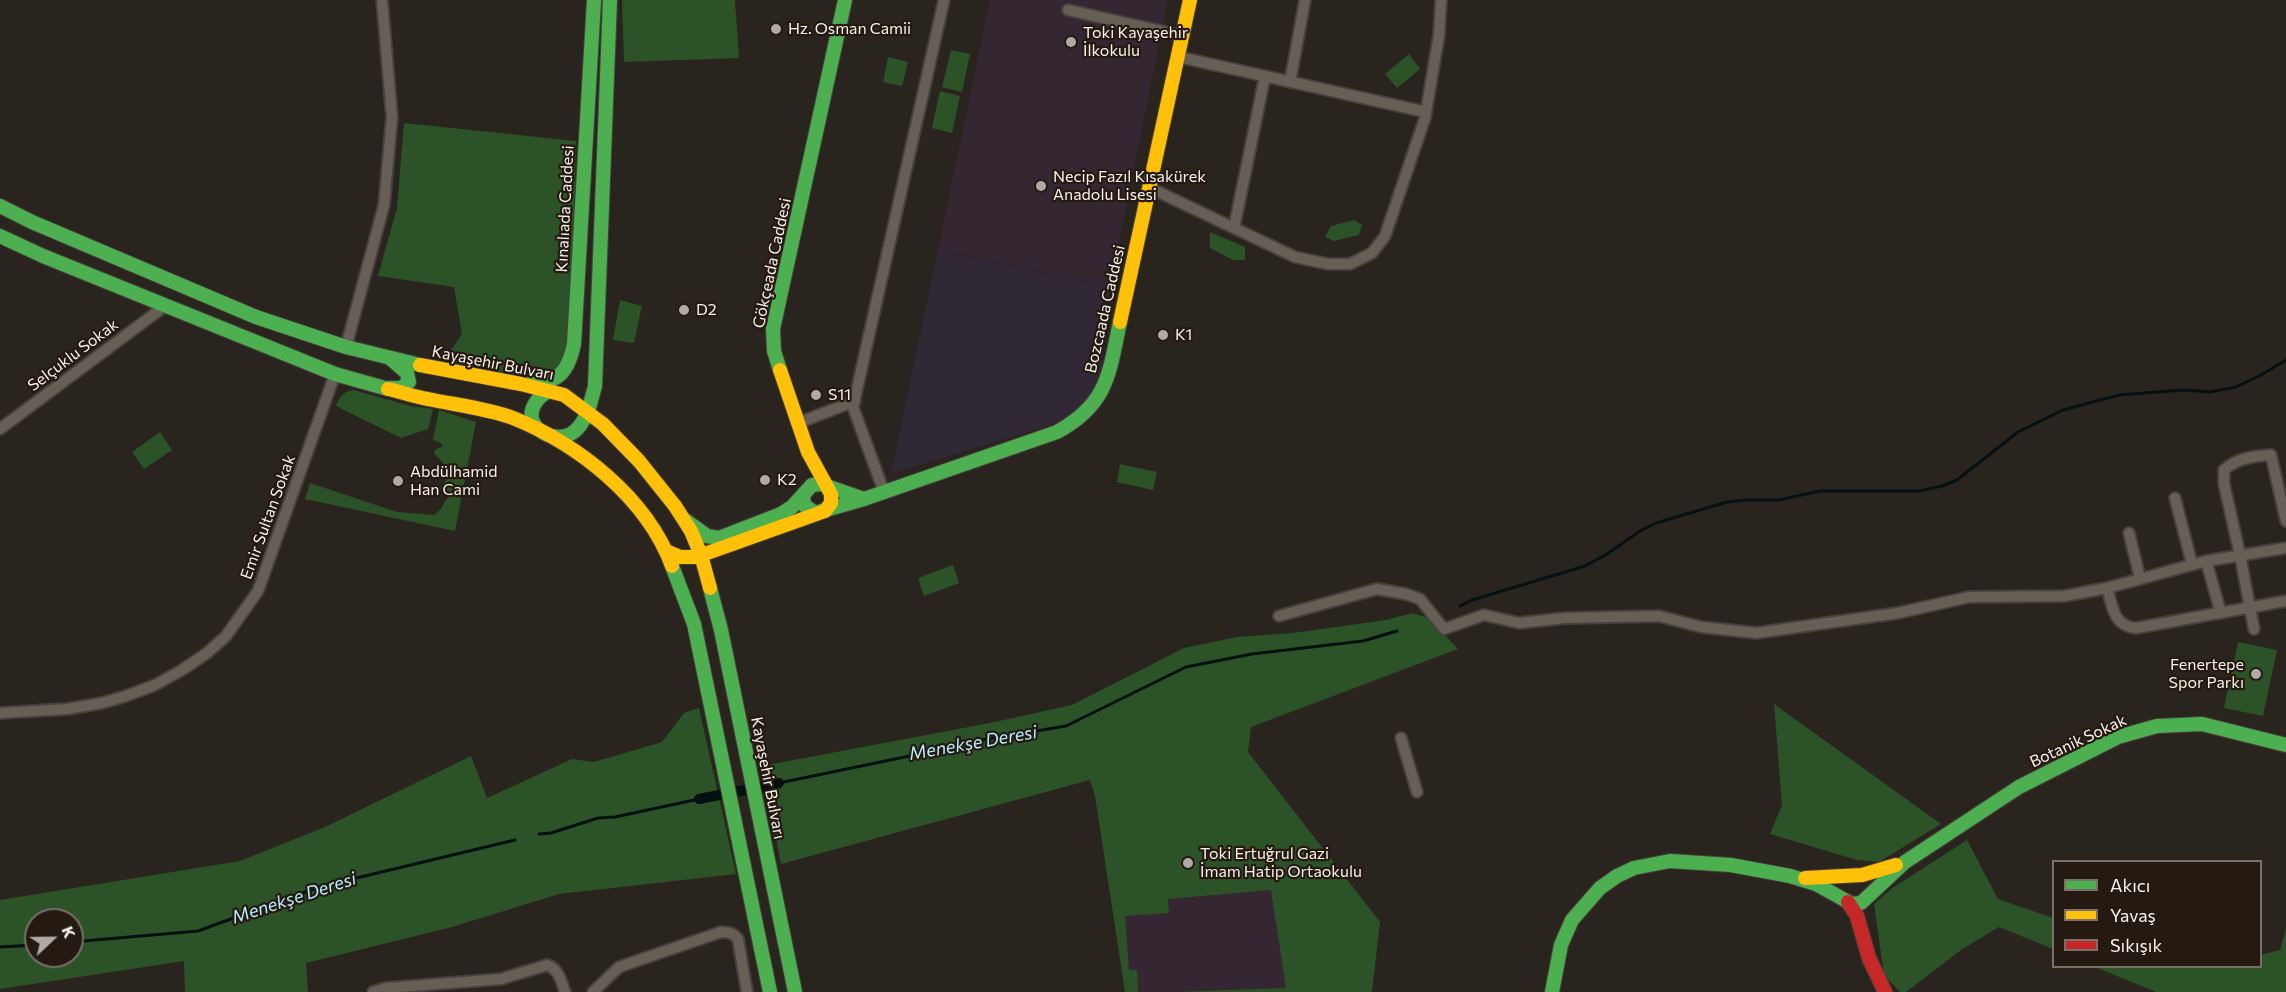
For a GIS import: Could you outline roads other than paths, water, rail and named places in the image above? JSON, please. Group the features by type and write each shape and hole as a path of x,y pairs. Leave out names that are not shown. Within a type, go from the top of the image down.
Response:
{"main road":[{"name":"Kınalıada Caddesi","path":"565,373 571,361 574,344 594,0"},
{"path":"565,373 550,390 539,396 532,405 530,413 532,423 546,435 557,438 568,437 584,422 595,386 610,0"},
{"name":"Gökçeada Caddesi","path":"825,486 808,452 774,351 773,329 846,0"},
{"name":"Bozcaada Caddesi","path":"701,555 1057,432 1077,423 1086,414 1095,403 1108,377 1190,0"},
{"name":"Kayaşehir Bulvarı","path":"0,206 32,222 255,317 346,347 432,368 521,384 564,395 588,411 619,441 639,461 684,519 701,555 721,630 795,992"},
{"path":"0,236 43,256 335,374 426,399 512,418 568,446 606,474 647,520 666,551 694,624 768,985"},
{"path":"245,339 240,322 246,317 255,317"},
{"path":"382,388 401,388 409,382 407,373 390,358"},
{"path":"521,384 540,385 565,373"},
{"path":"595,386 606,420 619,441"},
{"path":"684,519 707,536 719,538 781,514 792,507 812,485 825,486 864,499"},
{"path":"803,495 807,508 820,513 825,511 831,503 831,494 825,486"},
{"path":"708,579 712,558 718,548"},
{"path":"666,551 684,558 701,555"},
{"name":"Botanik Sokak","path":"1905,862 2019,787 2118,737 2157,726 2202,724 2286,745"},
{"path":"1552,992 1563,938 1574,916 1606,882 1624,872 1662,860 1681,859 1799,878 1853,877 1872,874 1905,862"},
{"path":"1799,878 1857,904 1867,898 1905,862"},
{"path":"1853,877 1867,883 1867,898 1862,916 1864,940"},
{"path":"1853,877 1843,886 1846,900 1857,916 1869,958 1885,992"}],"street":[{"path":"346,347 384,205 392,117 382,0"},
{"path":"884,492 853,407 944,0"},
{"path":"1290,82 1305,0"},
{"path":"1150,188 1295,257 1328,264 1350,264 1372,253 1385,236 1426,112 1439,35 1441,0"},
{"path":"1068,10 1183,36"},
{"path":"1179,57 1426,112"},
{"path":"1234,228 1265,76"},
{"name":"Selçuklu Sokak","path":"0,429 165,306"},
{"name":"Emir Sultan Sokak","path":"0,713 67,709 126,696 155,685 182,670 207,653 226,636 258,591 335,374"},
{"path":"798,423 855,401"},
{"path":"2254,629 2224,484 2224,470 2232,462 2255,456 2271,455 2283,495 2286,521"},
{"path":"2175,498 2192,564"},
{"path":"2129,533 2140,578"},
{"path":"1279,616 1377,589 1407,594 1420,599 1444,629 1484,615 1519,623 1565,618 1659,616 1701,627 1756,633 1898,613 1969,597 2064,596 2107,588 2192,564 2286,548"},
{"path":"2206,561 2221,613"},
{"path":"2107,588 2118,621 2126,627 2136,628 2286,601"},
{"path":"1401,738 1417,792"},
{"path":"593,992 619,967 721,932 728,932 733,933 738,939 747,992"},
{"path":"373,992 386,988 501,979 547,965 553,967 557,972 565,992"}],"waterway":[{"name":"Menekşe Deresi","path":"1460,606 1472,600 1585,566 1656,523 1727,502 1779,500 1820,491 1919,491 1942,486 1957,480 2018,432 2063,410 2119,395 2184,390 2210,392 2236,387 2286,360"},
{"name":"Menekşe Deresi","path":"779,783 964,743 1066,726 1186,667 1252,654 1363,641 1397,631"},
{"name":"Menekşe Deresi","path":"699,799 779,783"},
{"name":"Menekşe Deresi","path":"539,834 551,833 598,818 615,817 699,799"},
{"name":"Menekşe Deresi","path":"84,941 198,931 319,887 515,840"},
{"name":"Menekşe Deresi","path":"0,947 24,946"}],"place":[{"name":"Hz. Osman Camii","path":"776,29"},
{"name":"Toki Kayaşehir İlkokulu","path":"1071,42"},
{"name":"Necip Fazıl Kısakürek Anadolu Lisesi","path":"1041,186"},
{"name":"D2","path":"684,310"},
{"name":"K1","path":"1163,335"},
{"name":"S11","path":"816,395"},
{"name":"K2","path":"765,480"},
{"name":"Abdülhamid Han Cami","path":"398,481"},
{"name":"Fenertepe Spor Parkı","path":"2256,674"},
{"name":"Toki Ertuğrul Gazi İmam Hatip Ortaokulu","path":"1188,863"}]}
